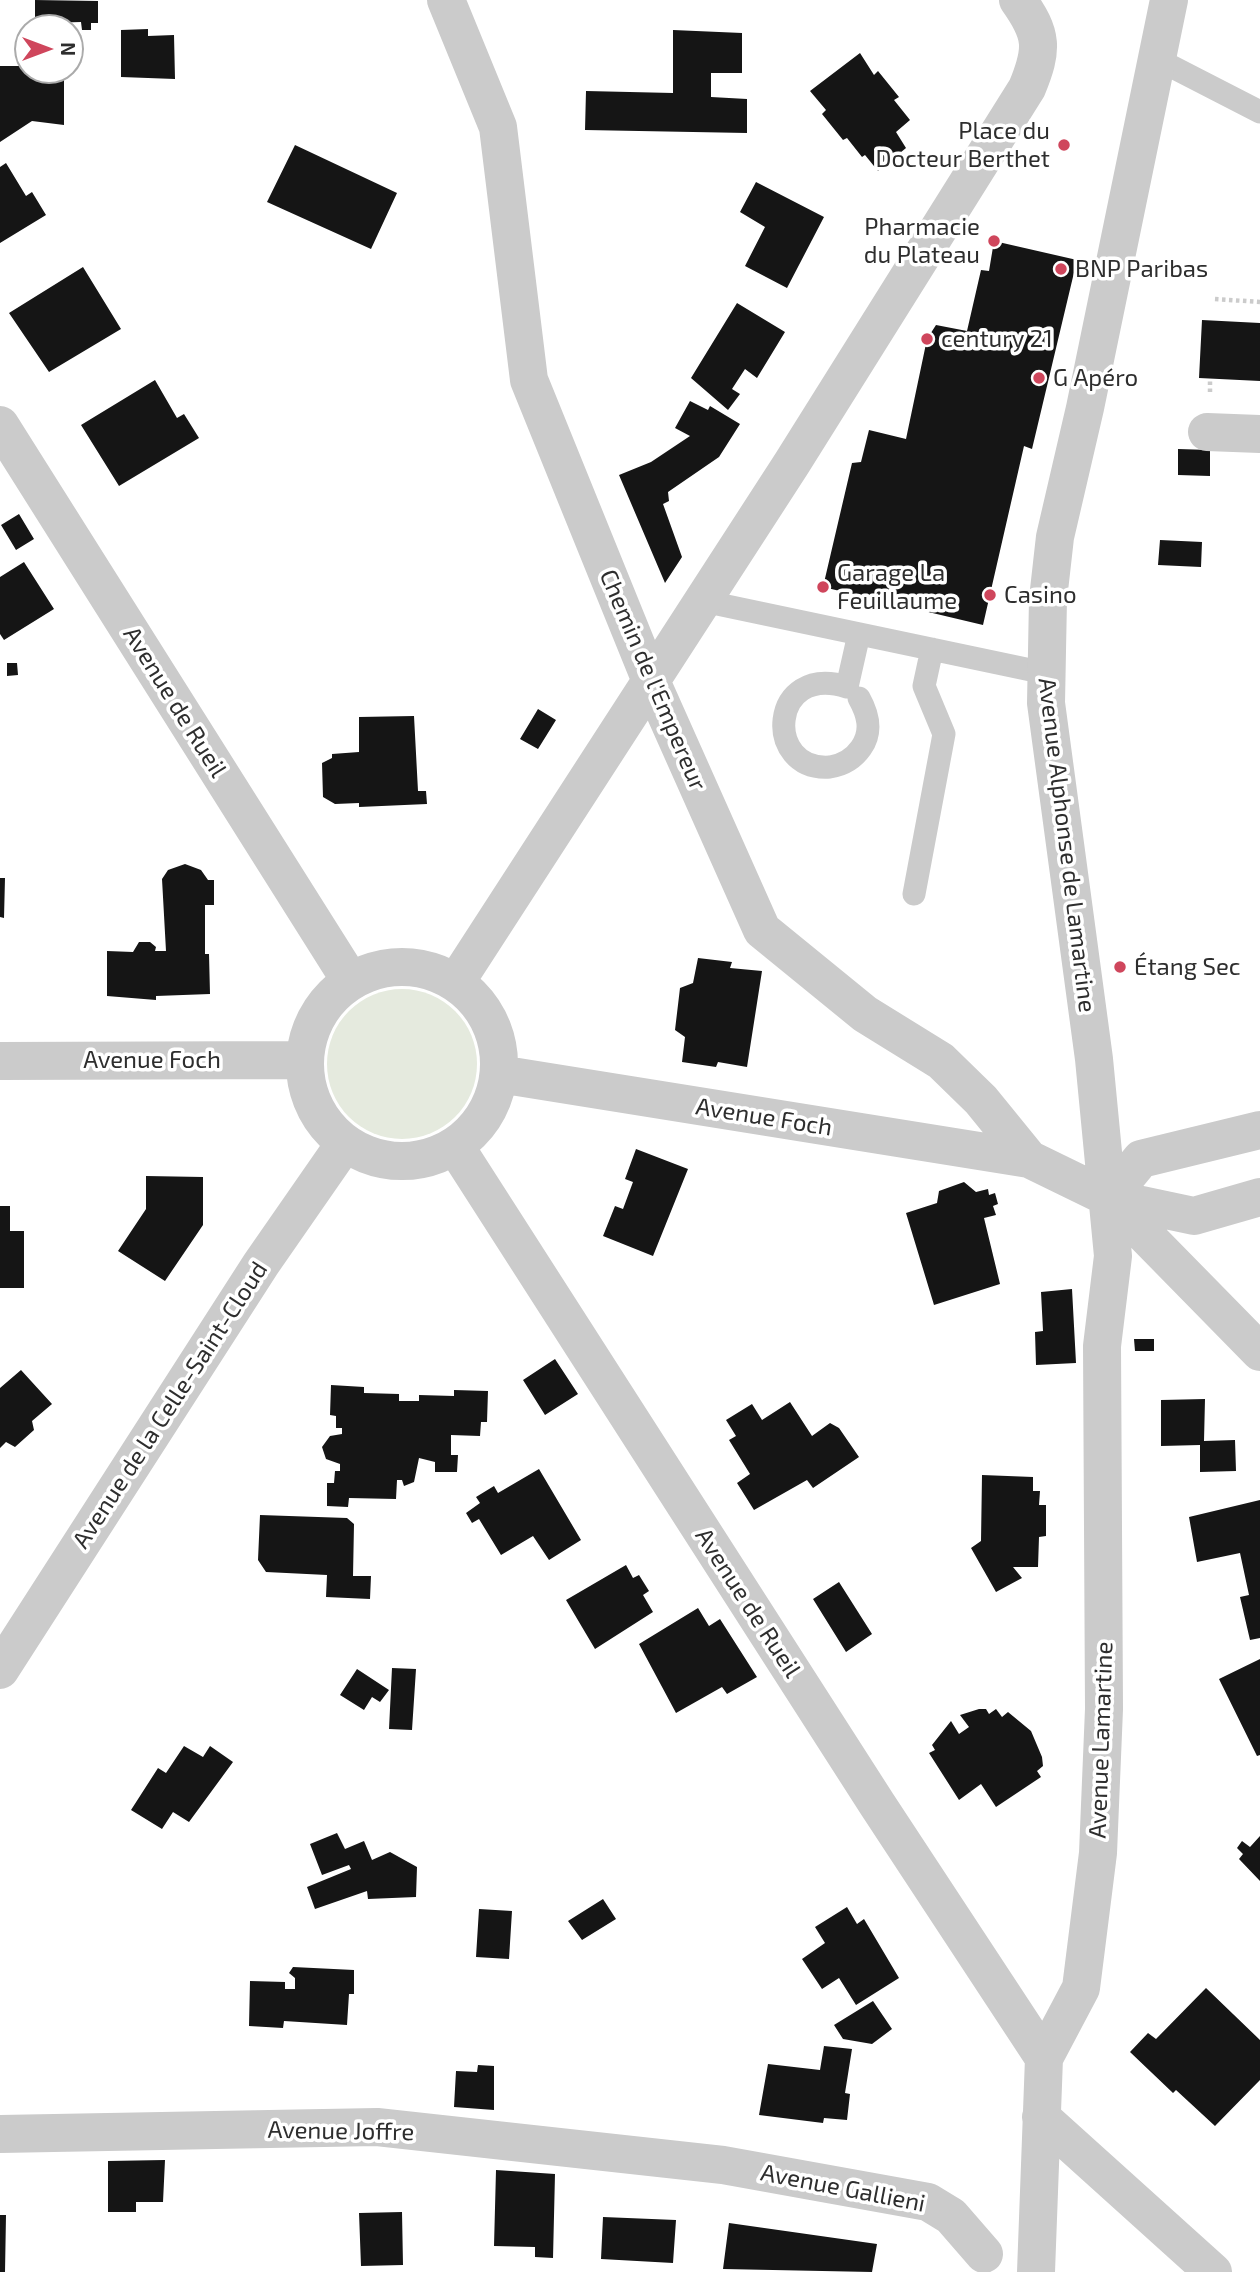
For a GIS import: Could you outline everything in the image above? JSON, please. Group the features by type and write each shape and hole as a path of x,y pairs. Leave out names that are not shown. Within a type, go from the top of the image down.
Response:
{"street":[{"name":"Chemin de l'Empereur","path":"446,0 498,127 528,380 651,681 762,930 865,1014 942,1061 981,1100 1029,1159 1109,1198"},
{"path":"456,982 792,463 1027,88 1038,60 1040,38 1018,0"},
{"name":"Avenue Alphonse de Lamartine","path":"1109,1198 1045,673 1055,537 1085,408 1168,0"},
{"name":"Avenue de Rueil","path":"0,425 350,980"},
{"path":"1208,432 1260,434"},
{"path":"404,966 436,972 456,982 479,1004 494,1032 499,1074 485,1115 455,1146 434,1156 388,1160 365,1154 345,1143 327,1127 314,1107 306,1084 304,1060 312,1023 322,1006 350,980 371,971 404,966"},
{"name":"Avenue Foch","path":"0,1061 304,1060"},
{"name":"Avenue Foch","path":"499,1074 1029,1159"},
{"path":"1109,1198 1141,1159 1260,1130"},
{"name":"Avenue de la Celle-Saint-Cloud","path":"0,1671 268,1254 345,1143"},
{"name":"Avenue de Rueil","path":"455,1146 869,1792 1044,2059"},
{"path":"1109,1198 1194,1216 1260,1197"},
{"path":"1109,1198 1260,1352"},
{"name":"Avenue Lamartine","path":"1035,2262 1044,2059 1080,1988 1098,1853 1104,1709 1102,1346 1113,1256 1109,1198"},
{"path":"1041,2117 1213,2272"},
{"name":"Avenue Joffre","path":"0,2134 377,2127 723,2165"},
{"name":"Avenue Gallieni","path":"723,2165 928,2202 951,2216 977,2263"},
{"path":"977,2263 1035,2262"}],"lane":[{"path":"1155,58 1260,112"},
{"path":"703,601 1045,673"},
{"path":"859,634 847,687 831,682 814,683 799,691 788,703 783,719 784,736 792,751 804,762 820,767 837,766 852,758 863,746 869,730 867,713 859,698"},
{"path":"914,894 944,734 924,686 932,649"}],"path":[{"path":"1215,299 1260,302"}],"shaded area":[{"path":"402,989 431,994 455,1011 472,1035 477,1064 472,1093 455,1117 431,1134 402,1139 373,1134 349,1117 332,1093 327,1064 332,1035 349,1011 373,994"}],"building":[{"path":"35,0 98,1 98,23 91,23 91,30 84,30 84,14 35,14"},
{"path":"148,29 148,36 174,35 175,79 121,77 121,30"},
{"path":"673,30 742,33 742,73 711,73 711,97 747,99 747,133 585,130 586,91 673,93"},
{"path":"860,53 874,75 878,71 899,97 894,100 910,120 896,132 906,148 878,171 847,138 843,140 822,114 826,110 810,91"},
{"path":"0,66 14,66 14,84 64,84 64,125 32,121 0,142"},
{"path":"295,145 397,193 371,249 267,202"},
{"path":"6,163 26,196 32,192 46,215 0,243 0,167"},
{"path":"756,182 824,217 787,288 745,266 765,227 740,212"},
{"path":"994,241 1077,260 1032,449 1024,446 983,625 823,587 852,463 861,462 869,430 906,439 927,339 936,325 967,331 981,270 989,271"},
{"path":"83,267 121,329 49,372 9,313"},
{"path":"737,303 785,332 757,378 745,369 732,389 740,394 728,410 691,378"},
{"path":"1202,320 1260,323 1260,381 1199,378"},
{"path":"155,380 177,418 184,414 199,438 119,486 81,425"},
{"path":"690,401 708,410 710,406 740,424 719,457 668,492 669,501 663,504 682,557 665,583 619,475 651,462 690,436 675,428"},
{"path":"1178,449 1210,450 1210,476 1178,475"},
{"path":"19,514 34,539 16,550 1,525"},
{"path":"1160,540 1202,542 1201,567 1158,565"},
{"path":"24,562 54,609 4,640 0,634 0,577"},
{"path":"7,663 17,663 18,675 7,676"},
{"path":"538,709 556,720 538,749 520,739"},
{"path":"414,716 418,791 426,791 427,804 359,807 359,803 335,804 323,797 322,763 332,758 332,754 359,752 359,717"},
{"path":"185,864 201,870 208,880 214,880 214,905 205,905 205,954 209,954 210,994 156,996 156,1000 107,996 107,951 133,952 139,942 150,942 156,947 155,951 166,951 162,879 168,870"},
{"path":"0,878 5,878 4,918 0,917"},
{"path":"698,958 732,962 730,968 762,971 747,1067 718,1062 716,1067 682,1062 685,1037 675,1030 680,988 693,983"},
{"path":"636,1149 688,1169 653,1256 603,1236 615,1206 623,1209 633,1182 625,1179"},
{"path":"146,1176 203,1177 203,1225 165,1281 118,1251 146,1209"},
{"path":"964,1182 976,1192 988,1189 989,1195 995,1193 998,1204 993,1206 996,1215 984,1218 1000,1284 934,1305 906,1213 937,1203 939,1191"},
{"path":"0,1206 10,1206 10,1231 24,1231 24,1288 0,1288"},
{"path":"1072,1289 1076,1363 1036,1365 1035,1332 1043,1331 1041,1292"},
{"path":"1134,1339 1154,1339 1154,1351 1135,1351"},
{"path":"555,1359 578,1394 545,1415 523,1380"},
{"path":"21,1370 52,1404 32,1421 34,1430 15,1447 6,1442 0,1448 0,1388"},
{"path":"331,1385 364,1387 364,1393 399,1394 399,1401 419,1401 419,1395 454,1396 454,1390 488,1391 487,1422 481,1422 480,1436 451,1435 451,1455 458,1455 457,1472 435,1472 435,1462 419,1458 414,1482 404,1486 402,1480 397,1480 396,1499 349,1498 348,1507 327,1506 327,1483 334,1483 335,1471 340,1471 340,1464 326,1459 322,1447 330,1436 342,1434 342,1428 336,1428 336,1416 330,1415"},
{"path":"1205,1399 1204,1441 1235,1440 1236,1471 1200,1472 1200,1445 1161,1446 1161,1400"},
{"path":"790,1402 812,1436 830,1423 839,1428 859,1457 813,1488 807,1480 754,1510 737,1483 750,1474 729,1440 736,1436 726,1420 752,1404 762,1420"},
{"path":"539,1469 581,1540 549,1560 533,1536 501,1555 479,1519 472,1523 466,1513 480,1503 476,1497 494,1486 498,1493"},
{"path":"982,1475 1033,1477 1033,1491 1040,1491 1039,1505 1046,1505 1046,1536 1039,1537 1038,1567 1013,1567 1022,1578 996,1592 971,1548 981,1541"},
{"path":"1260,1500 1260,1638 1250,1640 1240,1597 1249,1595 1240,1553 1197,1562 1189,1517"},
{"path":"260,1515 347,1518 354,1524 353,1576 371,1576 370,1599 326,1597 327,1575 266,1572 258,1560"},
{"path":"626,1565 633,1578 639,1575 649,1591 643,1595 653,1612 595,1649 566,1600"},
{"path":"839,1582 872,1634 846,1652 813,1599"},
{"path":"698,1608 709,1626 720,1619 757,1677 727,1694 722,1687 676,1713 639,1644"},
{"path":"1260,1659 1260,1755 1257,1756 1219,1679"},
{"path":"392,1668 416,1669 412,1730 389,1729"},
{"path":"357,1669 389,1690 380,1702 372,1697 364,1710 340,1695"},
{"path":"986,1709 989,1714 996,1709 1002,1717 1008,1712 1031,1731 1042,1757 1043,1766 1037,1771 1041,1777 996,1807 981,1784 959,1800 929,1753 935,1750 932,1745 951,1721 959,1734 969,1727 960,1715"},
{"path":"184,1746 203,1757 210,1746 233,1762 189,1822 173,1812 162,1829 131,1810 158,1768 166,1773"},
{"path":"337,1833 345,1849 364,1841 372,1860 390,1852 417,1867 416,1897 368,1899 367,1891 315,1909 307,1887 351,1869 349,1865 322,1875 310,1844"},
{"path":"1260,1836 1260,1881 1239,1859 1243,1854 1237,1848 1242,1841 1250,1847"},
{"path":"603,1899 616,1919 582,1940 568,1921"},
{"path":"847,1907 857,1924 864,1919 899,1978 856,2005 839,1978 822,1989 802,1959 825,1943 815,1927"},
{"path":"479,1909 512,1911 509,1959 476,1957"},
{"path":"293,1967 354,1970 354,1994 349,1994 347,2025 284,2021 283,2028 249,2026 250,1981 285,1982 285,1989 295,1989 295,1978 289,1973"},
{"path":"1206,1988 1260,2040 1260,2080 1215,2126 1176,2090 1173,2093 1130,2052 1148,2033 1156,2039"},
{"path":"873,2001 892,2029 872,2044 843,2039 834,2025"},
{"path":"824,2046 852,2049 845,2093 850,2094 847,2120 824,2118 823,2123 759,2115 768,2064 820,2070"},
{"path":"478,2065 494,2066 494,2110 454,2107 456,2071 477,2072"},
{"path":"165,2160 163,2202 136,2202 136,2212 108,2212 108,2161"},
{"path":"496,2170 555,2174 553,2258 535,2257 535,2247 494,2246"},
{"path":"402,2212 403,2265 361,2266 359,2213"},
{"path":"0,2215 6,2215 5,2272 0,2272"},
{"path":"603,2217 676,2220 673,2263 601,2259"},
{"path":"729,2223 877,2244 872,2272 723,2269"}],"place":[{"name":"Place du Docteur Berthet","path":"1064,145"},
{"name":"Pharmacie du Plateau","path":"994,241"},
{"name":"BNP Paribas","path":"1061,269"},
{"name":"century 21","path":"927,339"},
{"name":"G Apéro","path":"1039,378"},
{"name":"Garage La Feuillaume","path":"823,587"},
{"name":"Casino","path":"990,595"},
{"name":"Étang Sec","path":"1120,967"}]}
